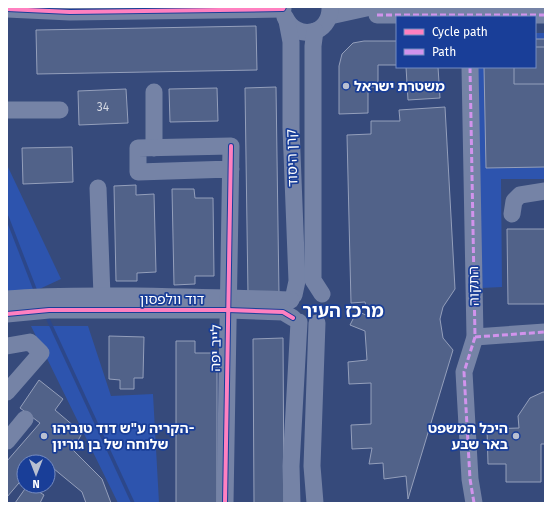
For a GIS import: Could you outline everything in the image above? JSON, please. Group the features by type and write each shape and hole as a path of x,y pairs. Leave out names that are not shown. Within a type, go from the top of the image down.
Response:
{"street":[{"path":"7,9 285,12 292,27 299,31 307,32 315,31 321,28 326,22 330,11 374,11 469,16 545,15"},
{"name":"קרן היסוד","path":"285,12 291,42 291,128 297,281 289,306 296,320"},
{"name":"קרן היסוד","path":"315,31 313,54 313,280 323,309 312,466 315,503"},
{"name":"התקוה","path":"470,68 475,337 464,372 470,478 474,503"},
{"path":"154,92 154,148 138,148 138,172 230,169"},
{"path":"7,110 60,110"},
{"name":"לייב יפה","path":"154,148 230,146 225,503"},
{"path":"98,188 102,296"},
{"path":"512,214 514,201 520,194 545,191"},
{"path":"292,297 299,290 305,288 317,290 323,309"},
{"name":"דוד וולפסון","path":"49,304 102,296 228,304 283,312 308,325 323,309"},
{"name":"דוד וולפסון","path":"49,304 228,304 292,297"},
{"path":"7,299 49,304"},
{"path":"7,314 49,304"},
{"path":"292,503 291,466 296,320"},
{"path":"475,337 545,332"},
{"path":"7,346 30,342 41,353 7,392"},
{"path":"7,441 24,419"}],"shaded area":[{"path":"536,33 545,33 545,179 501,179 502,287 481,288 477,68 536,68"},
{"path":"7,165 61,279 35,291 7,292"},
{"path":"31,326 88,326 111,396 153,394 159,503 118,503"}],"building":[{"path":"256,26 257,70 37,74 36,30"},
{"path":"536,39 545,39 545,167 486,168 484,68 536,68"},
{"path":"364,41 396,41 396,65 378,65 378,87 368,87 368,113 339,114 339,66 342,54 353,43"},
{"path":"536,47 545,47 545,84 514,84 514,68 536,68"},
{"path":"406,68 438,68 440,98 408,100"},
{"path":"276,87 279,295 248,295 245,88"},
{"path":"217,88 218,121 170,122 169,89"},
{"path":"126,89 128,123 79,125 78,91"},
{"path":"445,107 455,289 443,307 440,319 443,338 453,350 408,499 406,476 384,479 383,463 369,464 372,448 352,449 351,425 371,424 371,383 349,384 348,362 367,360 365,331 350,325 357,311 368,316 365,302 351,303 347,135 371,134 371,121 400,121 399,110"},
{"path":"72,147 73,182 23,184 22,148"},
{"path":"136,185 136,195 154,194 156,272 137,273 137,281 116,281 114,186"},
{"path":"172,189 194,189 195,198 213,198 214,276 195,276 195,284 174,285"},
{"path":"507,229 545,229 545,304 508,304"},
{"path":"109,336 144,337 143,378 134,378 134,389 120,389 120,380 109,379"},
{"path":"283,338 284,503 254,503 253,339"},
{"path":"176,341 195,341 195,353 217,353 217,503 176,503"},
{"path":"39,380 63,399 55,410 82,433 73,450 102,479 111,503 86,503 82,492 56,471 56,454 16,454 16,486 7,497 7,461 40,423 20,408"},
{"name":"היכל המשפט באר שבע","path":"545,392 545,444 541,444 541,482 506,482 506,464 488,464 487,429 519,428 518,416 530,398"},
{"path":"21,494 44,495 40,503 15,503"}],"waterway":[{"path":"7,217 36,292"},
{"path":"47,317 133,503"}],"marked path":[{"path":"377,15 545,15"},
{"path":"470,68 475,337 464,372 470,479 474,503"},
{"path":"475,337 545,332"}],"cycle path":[{"path":"7,9 70,12 283,9 284,7"},
{"path":"225,503 231,146"},
{"path":"7,314 49,310 228,310 283,312 293,318"}],"place":[{"name":"משטרת ישראל","path":"346,86"},
{"name":"הקריה ע\"ש דוד טוביהו- שלוחה של בן גוריון","path":"44,436"},
{"name":"היכל המשפט באר שבע","path":"516,436"}],"district":[{"name":"מרכז העיר","path":"343,311"}]}
